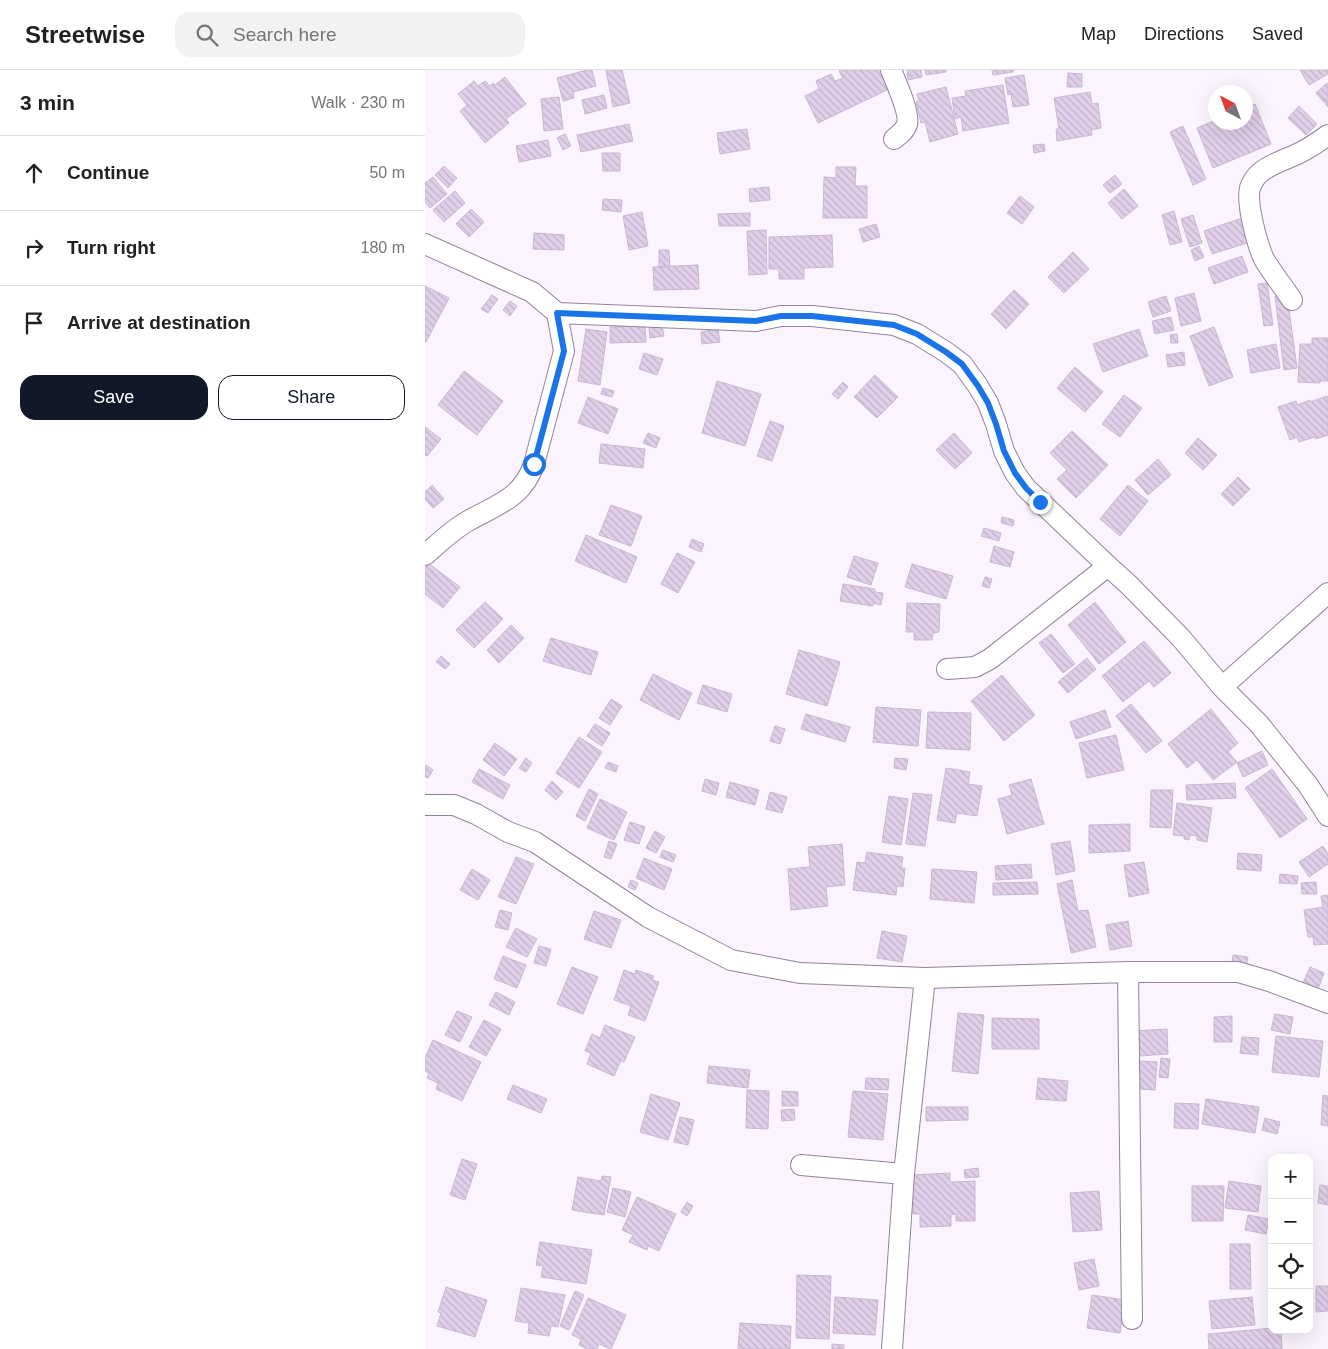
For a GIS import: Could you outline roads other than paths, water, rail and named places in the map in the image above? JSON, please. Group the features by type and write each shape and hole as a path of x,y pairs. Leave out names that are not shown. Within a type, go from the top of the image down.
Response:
{"street":[{"path":"891,70 906,110 908,122 903,132 894,139"},
{"path":"1293,300 1263,258 1251,216 1249,197 1251,187 1255,178 1269,166 1306,150 1328,135"},
{"path":"425,244 532,292 557,313 756,321 781,316 812,316 894,325 917,334 946,352 962,364 978,386 988,403 1004,451 1015,473 1026,488 1129,585 1181,638 1222,687 1259,724 1308,785 1328,816"},
{"path":"425,555 458,528 497,507 514,495 521,489 531,473 564,351 557,313"},
{"path":"947,669 975,667 991,658 1108,566"},
{"path":"1222,687 1328,593"},
{"path":"425,805 454,805 476,814 508,832 535,842 648,917 731,960 800,973 925,978 1128,972 1238,972 1269,981 1328,1003"},
{"path":"1128,972 1132,1319"},
{"path":"892,1349 904,1174 925,978"},
{"path":"801,1165 904,1174"}]}
